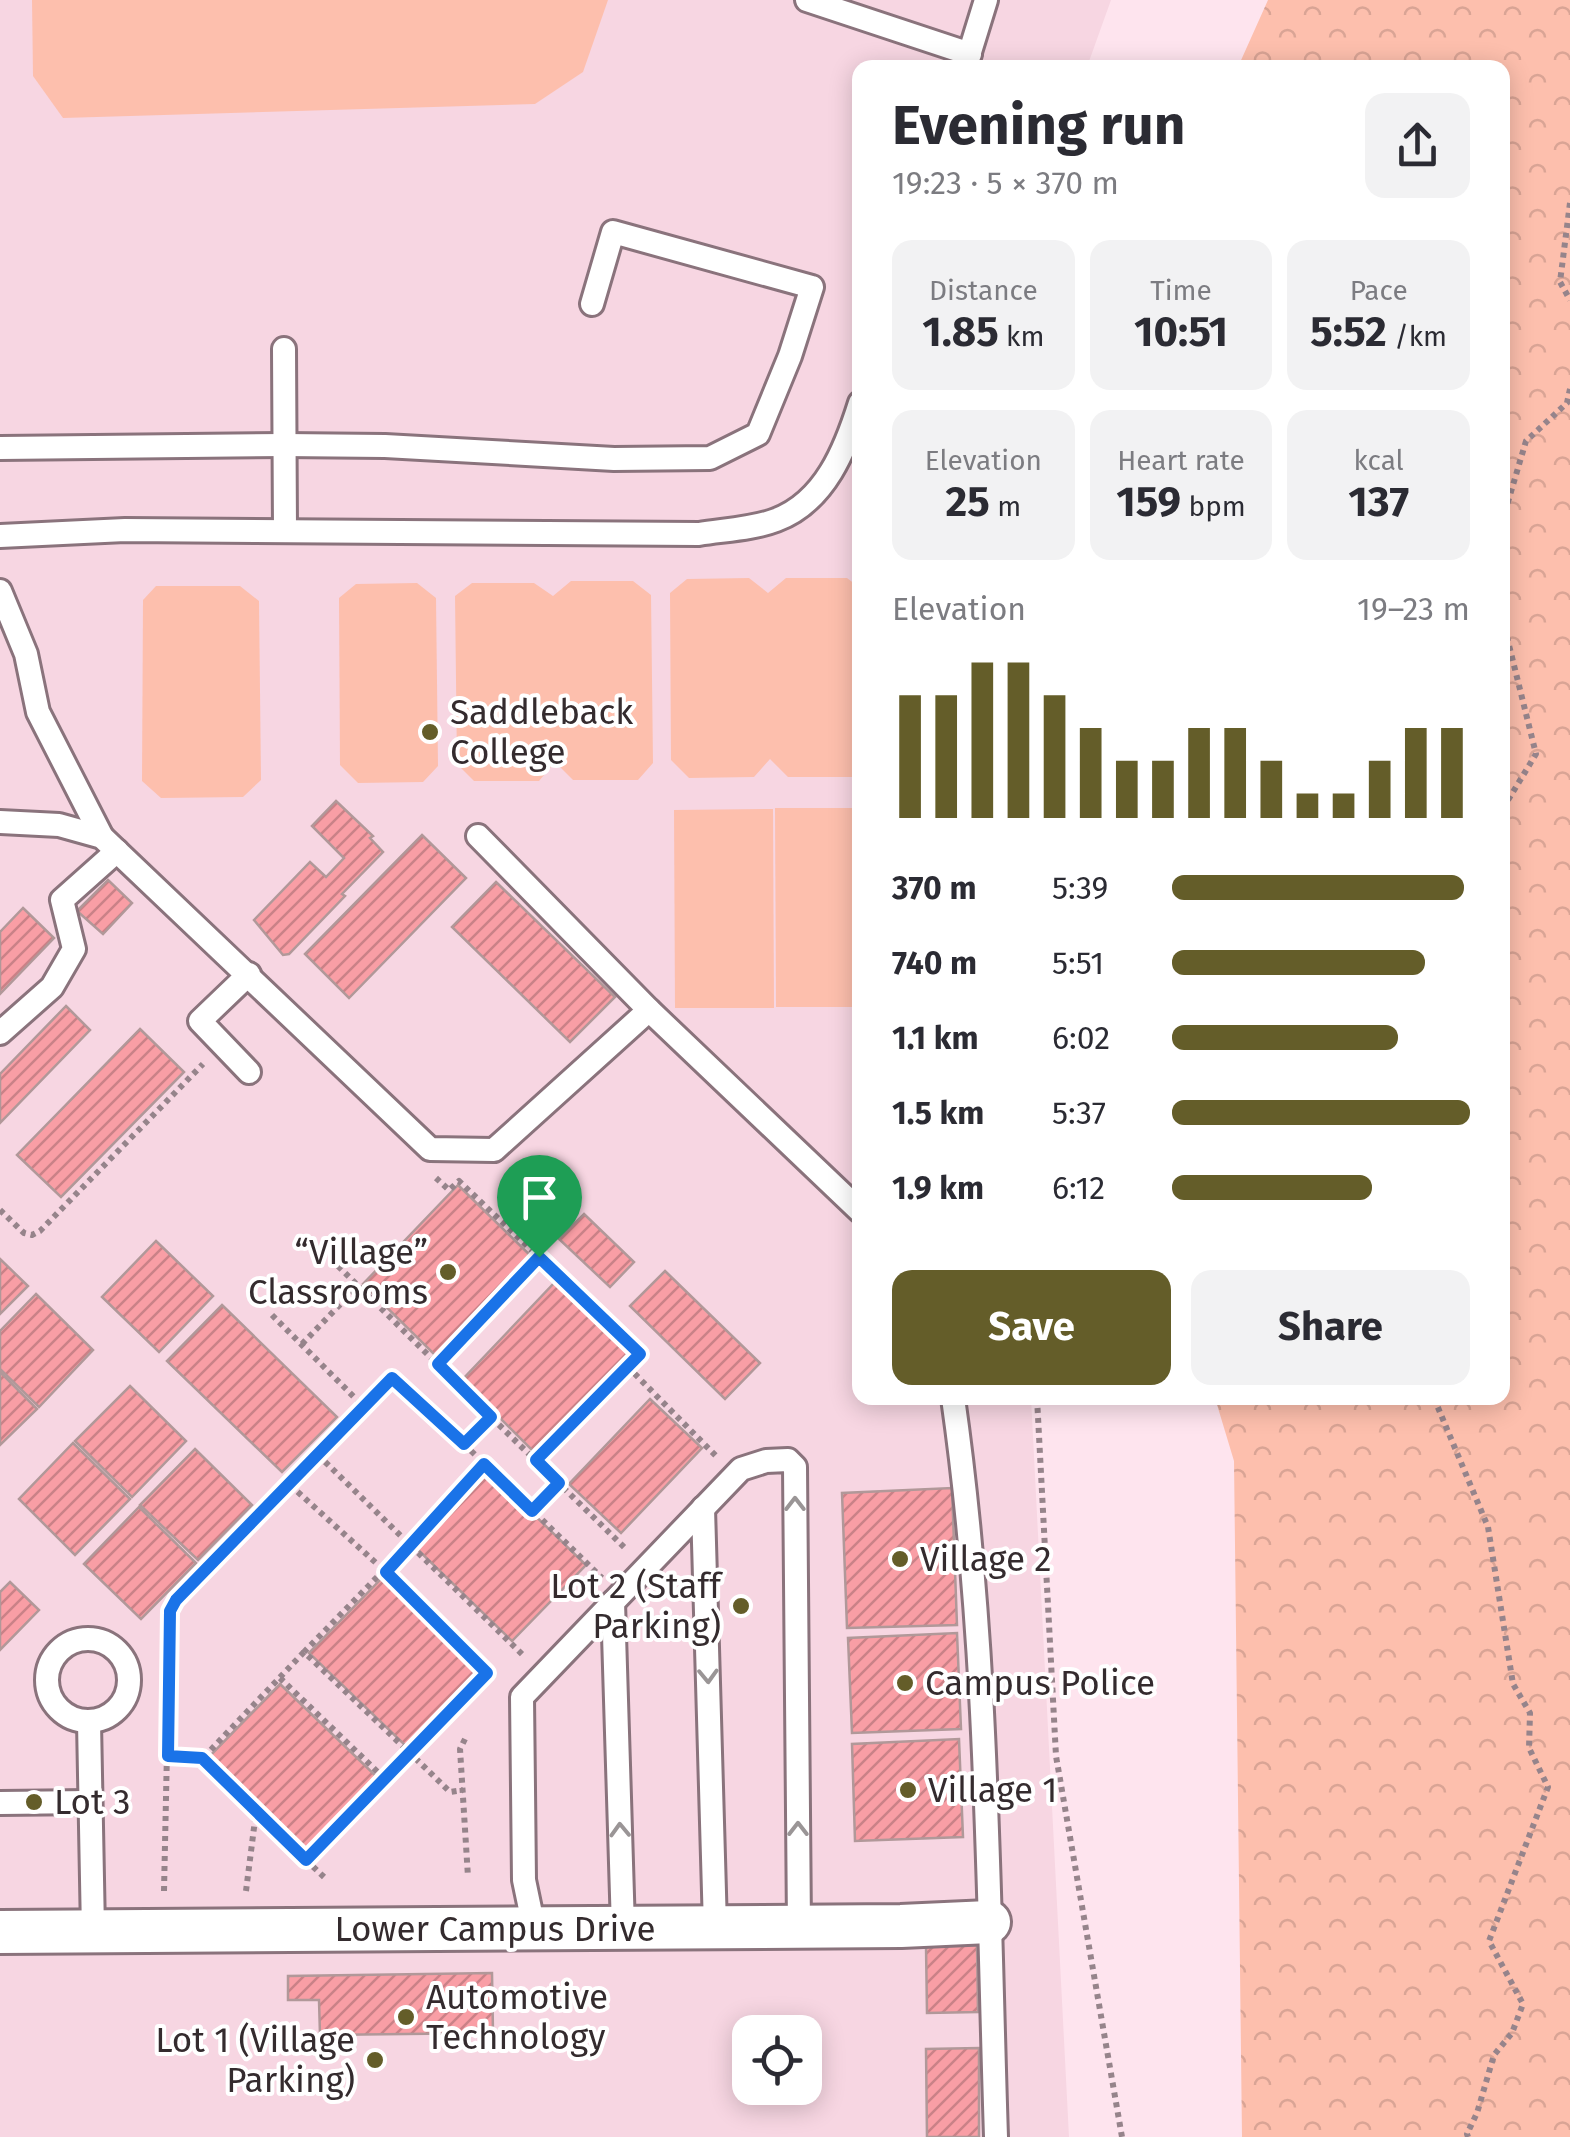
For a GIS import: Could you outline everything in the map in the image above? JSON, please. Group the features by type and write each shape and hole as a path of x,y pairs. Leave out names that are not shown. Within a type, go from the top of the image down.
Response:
{"street":[{"name":"Lower Campus Drive","path":"0,1932 989,1922"}],"lane":[{"path":"807,0 964,60"},
{"path":"967,60 986,0"},
{"path":"0,448 284,444 614,459 710,458 758,434 790,356 812,287 613,232 592,304"},
{"path":"284,349 285,530"},
{"path":"0,536 125,530 698,534 776,520 800,505 836,466 852,424"},
{"path":"0,591 26,654 38,712 109,844 430,1149 494,1150 649,1010"},
{"path":"0,822 59,824 109,844"},
{"path":"478,836 649,1010 852,1202"},
{"path":"0,1033 52,987 74,950 62,900 109,844"},
{"path":"249,974 200,1021 249,1072"},
{"path":"954,1405 976,1616 996,2137"},
{"path":"534,1928 524,1880 522,1697 741,1468 788,1460 795,1468 799,1926"},
{"path":"703,1508 715,1927"},
{"path":"613,1602 623,1928"},
{"path":"89,1722 92,1932"},
{"path":"0,1804 90,1802"}],"path":[{"path":"1570,203 1560,282 1570,300"},
{"path":"1510,495 1526,441 1566,402 1570,389"},
{"path":"1510,649 1536,754 1510,797"},
{"path":"0,1210 24,1233 40,1231 222,1044"},
{"path":"435,1176 449,1190 459,1180 640,1354 536,1460"},
{"path":"438,1364 539,1257"},
{"path":"331,1259 629,1552"},
{"path":"302,1344 358,1286"},
{"path":"272,1315 364,1407"},
{"path":"627,1366 718,1458"},
{"path":"164,1891 170,1611 176,1600 392,1378 602,1579"},
{"path":"1037,1405 1056,1756 1122,2137"},
{"path":"1437,1405 1488,1528 1513,1684 1530,1713 1530,1748 1548,1787 1489,1941 1523,2004 1512,2033 1494,2055 1468,2137"},
{"path":"464,1444 491,1417"},
{"path":"318,1455 526,1658"},
{"path":"202,1758 484,1464"},
{"path":"532,1511 559,1483"},
{"path":"289,1484 500,1685"},
{"path":"304,1652 450,1792 464,1790"},
{"path":"306,1860 487,1673"},
{"path":"280,1678 386,1780"},
{"path":"465,1739 460,1749 468,1877"},
{"path":"168,1756 202,1758 324,1878"},
{"path":"246,1890 256,1811"}],"shaded area":[{"name":"Saddleback College","path":"0,0 1111,0 1090,60 852,60 852,1405 1031,1405 1069,2137 0,2137"}],"green space":[{"path":"32,0 608,0 583,72 535,104 63,118 33,76"},
{"path":"1268,0 1570,0 1570,2137 1242,2137 1234,1461 1217,1405 1510,1405 1510,60 1241,60"},
{"path":"749,578 768,593 786,578 847,578 852,582 852,777 788,777 770,759 754,777 689,778 671,760 670,593 687,579"},
{"path":"571,581 633,581 651,595 653,763 638,780 573,780 555,762 539,781 474,781 457,764 455,596 472,583 534,583 553,596"},
{"path":"417,583 436,598 438,766 423,782 358,783 340,765 339,598 356,584"},
{"path":"156,586 240,586 259,601 261,780 243,797 161,798 142,781 143,600"},
{"path":"775,808 852,808 852,1007 776,1007"},
{"path":"773,809 774,1008 675,1008 674,810"}],"building":[{"path":"336,801 373,836 370,838 383,852 289,954 283,955 254,920 310,862 326,877 344,858 312,826"},
{"path":"422,835 466,878 349,998 305,954"},
{"path":"108,880 132,903 103,934 77,911"},
{"path":"496,882 615,997 570,1042 452,927"},
{"path":"23,908 54,938 0,994 0,932"},
{"path":"66,1006 90,1030 0,1123 0,1074"},
{"path":"140,1029 184,1072 61,1197 17,1155"},
{"name":"“Village” Classrooms","path":"458,1185 534,1259 439,1359 363,1284"},
{"path":"584,1214 634,1262 610,1287 559,1239"},
{"name":"“Village” Classrooms","path":"156,1241 213,1296 159,1352 102,1297"},
{"path":"0,1259 28,1286 0,1314"},
{"path":"665,1271 760,1363 725,1399 630,1306"},
{"name":"“Village” Classrooms","path":"556,1281 633,1355 536,1454 462,1380"},
{"path":"36,1294 93,1350 39,1407 0,1369 0,1331"},
{"name":"“Village” Classrooms","path":"222,1305 337,1417 282,1472 167,1361"},
{"path":"0,1372 37,1409 0,1445"},
{"path":"130,1386 186,1441 132,1497 75,1441"},
{"path":"650,1399 702,1448 621,1533 569,1484"},
{"path":"73,1443 130,1499 75,1555 19,1499"},
{"path":"195,1449 252,1505 198,1560 140,1505"},
{"path":"488,1470 586,1565 512,1641 414,1546"},
{"name":"Village 2","path":"952,1488 957,1625 847,1628 842,1493"},
{"path":"139,1507 196,1563 141,1619 84,1564"},
{"path":"383,1577 481,1672 408,1748 309,1653"},
{"path":"10,1582 39,1610 0,1650 0,1592"},
{"name":"Campus Police","path":"957,1633 961,1729 852,1733 848,1638"},
{"path":"280,1684 378,1778 306,1854 207,1759"},
{"name":"Village 1","path":"959,1739 963,1837 855,1841 852,1744"},
{"path":"977,1945 978,2012 927,2013 926,1946"},
{"name":"Automotive Technology","path":"492,1973 493,2033 320,2035 319,2000 288,2000 288,1976"},
{"path":"979,2048 979,2137 927,2137 926,2049"}],"place":[{"name":"Saddleback College","path":"430,732"},
{"name":"“Village” Classrooms","path":"448,1272"},
{"name":"Village 2","path":"900,1559"},
{"name":"Lot 2 (Staff Parking)","path":"741,1606"},
{"name":"Campus Police","path":"905,1683"},
{"name":"Village 1","path":"908,1790"},
{"name":"Lot 3","path":"34,1802"},
{"name":"Automotive Technology","path":"406,2017"},
{"name":"Lot 1 (Village Parking)","path":"375,2060"}],"route":[{"path":"539,1257 640,1354 536,1460 559,1483 532,1511 484,1464 386,1572 487,1673 306,1860 202,1758 168,1756 170,1611 176,1600 392,1378 464,1444 491,1417 438,1364 539,1257"}]}
